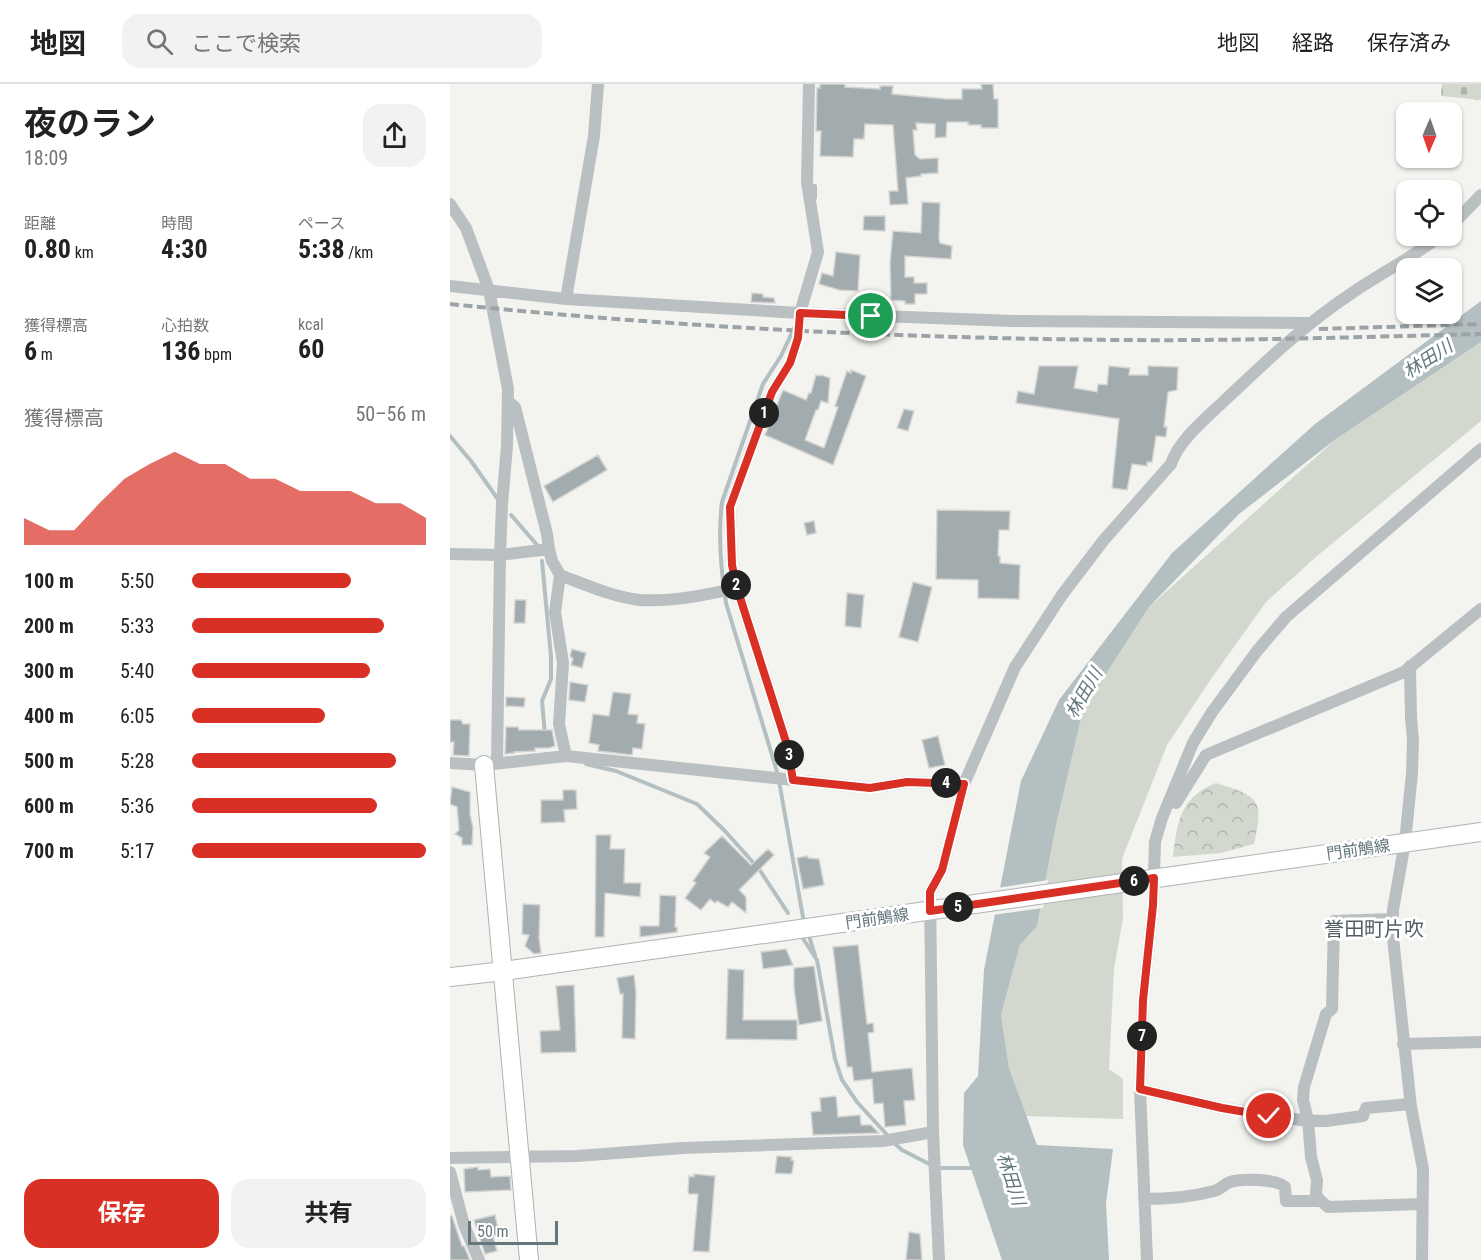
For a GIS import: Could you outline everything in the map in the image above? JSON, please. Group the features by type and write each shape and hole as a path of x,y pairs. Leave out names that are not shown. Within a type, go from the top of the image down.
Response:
{"main road":[{"path":"491,764 504,971 529,1260"},
{"name":"門前鵤線","path":"450,977 1481,832"}],"street":[{"path":"566,299 594,136 598,84"},
{"path":"793,780 787,745 737,588 732,565 730,507 772,392 790,363 798,338 800,313 818,252 807,182 809,84"},
{"path":"1462,215 1481,195"},
{"path":"450,204 466,228 489,290 509,402 491,764"},
{"path":"939,1260 933,1132 934,910 930,892 942,870 964,784 1015,667 1069,586 1103,541 1171,464 1174,454 1202,422 1267,360 1311,323 1352,293 1428,246"},
{"path":"450,286 566,299 800,313 1013,321 1311,323"},
{"path":"509,402 515,407 552,561 560,575 555,612 564,663 559,724 566,756"},
{"path":"1147,1260 1140,1089 1143,1000 1153,905 1150,879 1155,842 1162,818 1193,743 1257,651 1286,617 1481,449"},
{"path":"450,555 500,555 549,549"},
{"path":"560,575 611,594 640,600 674,599 737,588"},
{"path":"1162,818 1174,808 1206,755 1404,672 1481,609"},
{"path":"1410,666 1413,740 1405,842 1393,920 1393,938 1410,1104 1423,1169 1422,1260"},
{"path":"450,763 491,764 566,756 870,788 907,782 964,784"},
{"path":"1393,920 1334,921 1332,1009 1326,1014 1304,1087 1304,1100 1311,1157 1317,1180 1316,1195 1321,1201 1328,1207 1422,1204"},
{"path":"1403,1044 1481,1042"},
{"path":"1140,1089 1222,1108 1308,1120 1326,1121 1363,1116 1366,1108 1410,1104"},
{"path":"450,1158 576,1156 683,1148 883,1141 933,1132"},
{"path":"450,1172 464,1225 479,1260"},
{"path":"1144,1199 1165,1199 1217,1191 1231,1182 1264,1180 1281,1183 1285,1187 1286,1202 1321,1201"},
{"path":"450,1212 460,1203"}],"green space":[{"path":"1442,84 1481,84 1481,100 1441,96"},
{"path":"1481,342 1481,421 1317,556 1266,602 1167,745 1122,859 1123,918 1114,969 1109,1069 1123,1079 1123,1119 1026,1116 1009,1068 1001,1015 1020,945 1037,926 1055,830 1083,710 1149,607 1336,439"},
{"path":"1216,783 1241,792 1255,802 1259,817 1254,844 1221,853 1173,857 1182,812 1195,796"}],"water":[{"name":"林田川","path":"1481,301 1481,342 1336,439 1239,514 1149,607 1083,710 1055,830 1037,926 1020,945 1001,1015 1009,1068 1037,1145 1113,1149 1106,1203 1109,1260 1002,1260 963,1145 964,1093 978,1076 984,970 1021,781 1059,700 1172,553 1315,424 1450,324 1462,324 1462,315"}],"pier":[{"path":"1048,880 1043,908 992,915 997,888"}],"building":[{"path":"820,84 845,84 845,87 880,89 880,86 893,86 892,94 962,99 962,89 982,89 981,84 993,84 994,99 998,99 998,128 981,128 981,125 968,125 968,122 947,122 946,137 935,138 935,124 916,123 917,130 913,130 915,155 920,159 938,158 938,173 906,178 908,204 890,205 889,191 898,191 893,125 865,124 864,139 854,139 853,157 820,156 821,131 816,131 817,88 820,88"},
{"path":"922,202 940,203 939,240 940,243 952,246 951,259 905,256 905,277 914,277 914,283 927,283 927,294 915,294 915,304 905,304 905,301 891,300 890,263 893,231 921,233"},
{"path":"864,216 885,216 885,231 863,230"},
{"path":"836,252 860,255 858,291 839,290 819,284 822,273 833,276"},
{"path":"752,293 774,298 775,303 751,302"},
{"path":"1039,366 1078,366 1074,388 1097,392 1098,384 1107,385 1109,366 1130,368 1129,375 1148,375 1148,366 1178,367 1177,390 1168,392 1164,427 1167,427 1166,437 1156,436 1152,462 1147,462 1147,466 1132,464 1127,490 1112,488 1119,419 1016,403 1018,391 1034,394"},
{"path":"851,370 866,376 833,465 765,435 783,390 806,400 811,393 816,375 821,375 830,378 828,403 821,401 805,440 824,448 847,371 851,373"},
{"path":"904,409 914,411 908,431 897,428"},
{"path":"598,455 607,470 553,502 544,486"},
{"path":"937,510 1010,511 1009,530 999,530 998,556 1000,556 1000,563 1020,565 1019,599 978,598 978,580 936,579"},
{"path":"814,521 816,533 807,535 804,523"},
{"path":"913,582 932,587 918,642 899,637"},
{"path":"847,593 864,595 861,628 845,626"},
{"path":"515,600 526,600 525,623 514,623"},
{"path":"572,649 586,653 582,668 571,665"},
{"path":"570,682 588,685 585,702 569,700"},
{"path":"613,692 631,694 628,714 638,715 637,723 645,724 642,749 633,748 632,755 598,751 599,745 589,743 593,714 609,716"},
{"path":"506,697 525,698 524,707 506,706"},
{"path":"450,720 461,720 463,724 470,724 469,756 453,755 454,742 450,742"},
{"path":"506,727 518,727 519,730 552,730 555,746 505,754"},
{"path":"938,736 945,765 929,768 922,740"},
{"path":"452,787 470,792 472,845 462,845 462,838 455,834 459,830 457,807 450,804"},
{"path":"563,790 576,790 577,809 564,810 565,822 541,823 541,800 563,800"},
{"path":"596,835 611,835 610,849 625,849 624,883 641,883 640,897 605,893 604,937 595,937"},
{"path":"722,836 751,865 768,849 774,855 739,890 746,897 746,913 732,902 728,907 710,899 701,910 685,898 696,883 693,881 710,857 704,853"},
{"path":"808,856 808,858 819,859 824,885 803,889 797,858"},
{"path":"660,895 676,896 675,927 677,927 677,932 640,937 640,926 659,926"},
{"path":"523,904 540,905 541,953 534,954 525,946 529,935 522,934"},
{"path":"858,945 867,1024 873,1023 874,1032 868,1033 872,1072 912,1068 915,1100 904,1101 906,1125 885,1127 883,1103 874,1104 872,1079 854,1081 852,1067 847,1067 833,947"},
{"path":"786,949 793,965 763,969 761,952"},
{"path":"814,966 822,1021 799,1025 794,968"},
{"path":"728,969 744,970 743,1020 797,1020 797,1040 726,1039"},
{"path":"634,975 635,1039 622,1038 623,994 620,994 617,978"},
{"path":"574,985 576,1052 541,1053 540,1031 560,1030 556,986"},
{"path":"836,1096 838,1117 860,1115 861,1125 871,1125 879,1133 813,1135 811,1112 821,1111 820,1098"},
{"path":"777,1156 792,1157 791,1160 794,1161 792,1173 775,1173"},
{"path":"478,1167 478,1170 490,1169 491,1177 510,1176 511,1190 465,1192 464,1169"},
{"path":"694,1174 715,1176 709,1252 693,1251 698,1194 688,1192 689,1176 694,1177"},
{"path":"495,1215 499,1234 493,1236 497,1251 485,1254 474,1220"},
{"path":"450,1216 452,1216 462,1246 470,1260 450,1260"},
{"path":"909,1232 920,1234 922,1260 906,1260"}],"waterway":[{"path":"815,186 815,198"},
{"path":"795,326 781,356 763,384 722,502 720,540 726,603 778,775 804,923"},
{"path":"450,436 497,498"},
{"path":"511,515 538,546"},
{"path":"542,561 551,657 551,679 542,701 545,735"},
{"path":"586,764 616,771 697,804 759,869 788,913"},
{"path":"808,933 815,955"},
{"path":"802,937 817,960 835,1059 842,1080 857,1102 889,1137"},
{"path":"894,1143 902,1150 937,1168 975,1168"}],"railway":[{"path":"450,304 700,325 951,337 1163,340 1481,334"},
{"path":"1319,329 1481,324"}],"district":[{"name":"誉田町片吹","path":"1374,929"}],"route":[{"path":"871,316 800,313 798,338 790,363 772,392 730,507 732,565 737,588 787,745 793,780 870,788 907,782 964,784 942,870 930,892 930,911 1154,878 1143,1000 1140,1089 1177,1099 1269,1116"}]}
